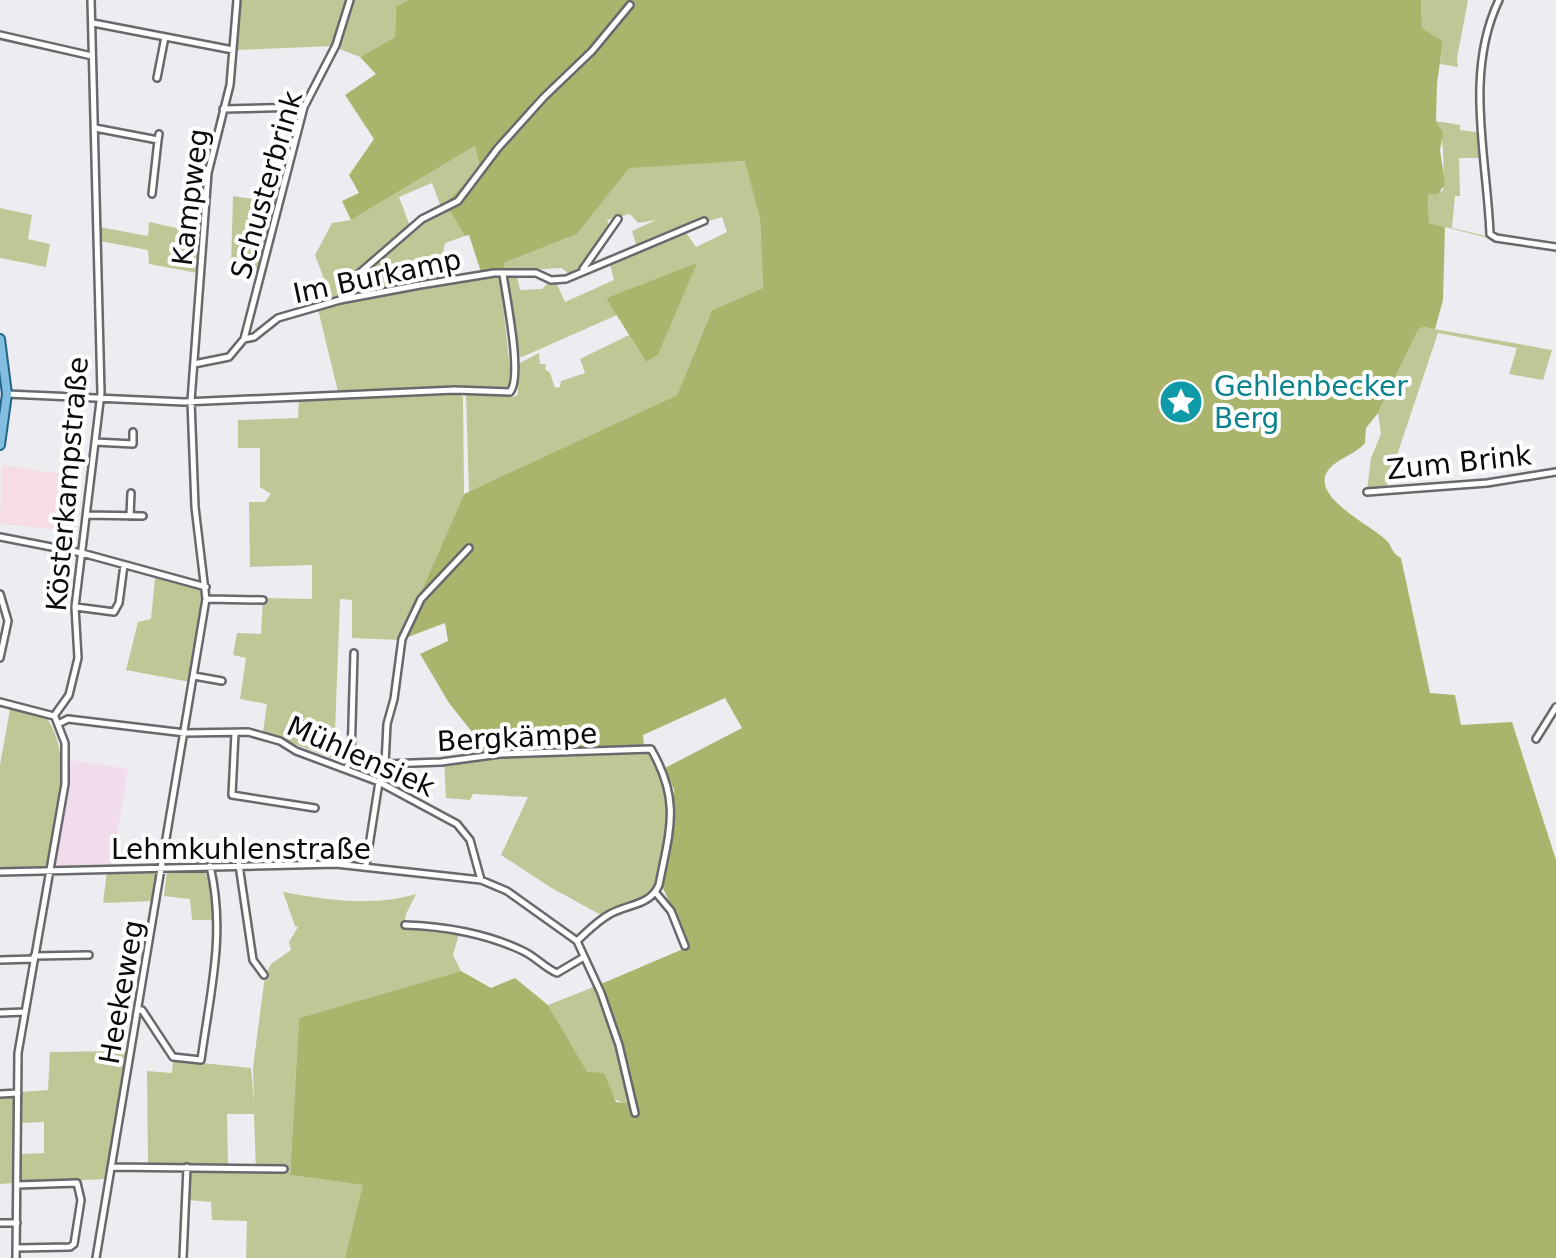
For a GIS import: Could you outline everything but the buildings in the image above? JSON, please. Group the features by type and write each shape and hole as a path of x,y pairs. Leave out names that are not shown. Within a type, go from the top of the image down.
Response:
{"main road":[{"path":"0,339 7,394 0,445"}],"street":[{"name":"Kösterkampstraße","path":"57,720 69,695 78,658 76,607 100,398 91,0"},
{"name":"Kampweg","path":"206,587 195,507 191,401 208,172 230,85 237,0"},
{"name":"Schusterbrink","path":"244,339 304,108 336,44 350,0"},
{"path":"1499,0 1482,57 1480,148 1490,234 1556,247"},
{"path":"340,300 355,277 422,219 458,201 498,148 592,51 630,5"},
{"path":"92,23 233,50"},
{"path":"0,36 92,56"},
{"path":"157,78 165,37"},
{"path":"222,110 304,108"},
{"path":"95,128 158,137 152,194"},
{"path":"581,272 618,218"},
{"path":"581,272 704,221"},
{"name":"Im Burkamp","path":"194,364 229,357 244,339 254,337 278,318 340,300 486,274 536,273 555,280 581,272"},
{"path":"7,394 191,401 455,390 506,393 514,390 516,384 516,361 503,274"},
{"path":"95,442 133,444 134,432"},
{"name":"Zum Brink","path":"1367,492 1487,483 1556,472"},
{"path":"130,516 131,494"},
{"path":"87,514 143,516"},
{"path":"0,537 82,553 206,587"},
{"path":"366,865 402,639 426,592 468,548"},
{"path":"76,607 114,612 119,603 124,565"},
{"name":"Heekeweg","path":"96,1258 206,587"},
{"path":"0,594 8,621 0,658"},
{"path":"206,600 263,600"},
{"path":"348,767 354,653"},
{"path":"194,676 222,681"},
{"name":"Mühlensiek","path":"0,702 57,720 184,734 235,732 267,736 348,767 432,808 465,832 482,880"},
{"path":"1536,739 1556,707"},
{"path":"16,1258 18,1052 64,784 65,743 57,720"},
{"path":"235,732 232,795 316,808"},
{"name":"Bergkämpe","path":"385,764 500,754 650,749 671,791 667,845 656,892"},
{"name":"Lehmkuhlenstraße","path":"0,872 366,865 482,880 507,890 576,941 601,993 619,1044 635,1113"},
{"path":"138,1010 142,1010 173,1057 200,1060 219,935 217,896 210,866"},
{"path":"239,866 252,960 264,975"},
{"path":"576,941 604,917 645,901 656,892 671,911 686,946"},
{"path":"404,924 500,942 522,950 558,973 584,957"},
{"path":"0,960 89,955"},
{"path":"0,1013 25,1012"},
{"path":"0,1094 18,1094"},
{"path":"112,1166 284,1170"},
{"path":"183,1258 187,1167"},
{"path":"16,1248 70,1247 74,1244 81,1200 77,1183 17,1185"},
{"path":"0,1223 17,1223"}],"shaded area":[{"path":"2,465 69,475 63,530 0,524"},
{"path":"71,760 128,769 112,866 59,868 55,864"}],"green space":[{"path":"241,0 347,0 333,46 236,50"},
{"path":"352,0 408,0 396,6 395,37 360,57 337,48"},
{"path":"408,0 1421,0 1422,28 1443,41 1436,121 1443,133 1440,150 1445,184 1438,194 1428,194 1429,223 1445,227 1443,300 1435,329 1418,330 1378,413 1366,428 1365,443 1331,468 1325,482 1335,501 1386,540 1401,558 1430,693 1455,695 1461,725 1512,722 1556,860 1556,1258 345,1258 363,1185 290,1175 299,1018 461,971 491,988 515,978 548,1005 587,1072 604,1073 616,1102 635,1104 601,984 690,946 662,886 674,790 665,768 742,728 725,698 643,735 644,747 556,751 555,733 472,732 449,703 420,654 448,641 445,623 400,640 464,494 677,395 712,310 763,288 760,219 745,161 629,168 577,234 504,263 505,271 481,272 469,235 465,236 445,203 480,168 475,146 351,220 342,201 359,193 349,175 374,139 345,95 376,74 360,57 395,37 396,6"},
{"path":"1421,0 1468,0 1458,67 1440,64 1443,41 1422,28"},
{"path":"1492,17 1496,21 1488,47 1482,99 1492,233 1556,249 1488,238 1429,223 1428,193 1443,191 1443,146 1436,121 1477,132 1479,158 1459,158 1460,196 1455,196 1452,228 1491,234 1480,116 1483,66"},
{"path":"475,146 480,168 441,207 432,183 399,197 410,226 332,300 315,255 332,223 351,220"},
{"path":"746,161 760,219 763,288 712,310 677,395 469,492 466,393 514,397 518,394 518,364 539,353 540,364 546,364 555,388 560,387 561,381 585,373 580,359 629,335 646,362 658,355 696,264 606,298 617,315 522,357 516,356 506,277 517,276 520,290 542,289 550,281 556,282 565,302 614,280 609,261 685,231 696,247 727,232 722,217 701,219 637,248 632,231 656,220 638,223 630,214 607,220 610,228 602,241 571,276 562,268 505,271 504,263 577,234 629,167"},
{"path":"233,196 278,203 261,268 231,267"},
{"path":"0,208 32,215 28,239 50,244 46,267 0,258"},
{"path":"448,208 465,236 445,243 437,280 350,296 378,258 420,224"},
{"path":"149,222 200,233 197,273 149,264 148,250 100,241 99,227 148,236"},
{"path":"697,263 658,355 646,362 606,298"},
{"path":"493,274 500,277 512,387 338,392 318,309"},
{"path":"1423,327 1552,350 1543,380 1509,374 1517,348 1438,333 1386,488 1367,490 1371,458 1381,434 1378,413 1418,330"},
{"path":"458,392 463,397 464,494 400,640 352,638 352,600 340,599 334,759 263,732 267,704 240,699 246,658 233,655 237,633 261,634 263,598 312,599 312,565 250,567 249,502 265,502 271,494 260,487 260,448 238,448 238,420 298,418 299,398"},
{"path":"155,578 199,588 203,593 190,682 126,670 138,622 151,619"},
{"path":"10,709 46,717 60,751 58,809 44,868 0,870 0,765"},
{"path":"479,732 556,733 557,757 650,753 668,791 664,844 654,891 601,915 501,855 528,797 473,794 470,800 446,798 444,757 463,757 462,751 484,747"},
{"path":"107,871 158,873 153,901 103,903"},
{"path":"204,871 211,886 216,920 192,920 190,899 164,896 167,872"},
{"path":"283,892 367,901 416,894 404,927 459,934 453,955 461,971 299,1018 290,1175 364,1185 345,1258 246,1258 247,1221 212,1220 211,1202 187,1200 188,1169 256,1173 254,1114 227,1114 228,1166 148,1165 147,1071 172,1073 173,1060 251,1068 254,1103 253,1067 265,976 271,964 291,950 289,942 298,927"},
{"path":"596,986 616,1045 630,1105 603,1090 591,1078 548,1005"},
{"path":"127,1051 105,1179 21,1183 21,1154 44,1153 44,1122 22,1123 22,1092 48,1090 50,1052"},
{"path":"13,1096 14,1183 0,1184 0,1097"}],"place":[{"name":"Gehlenbecker Berg","path":"1181,402"}]}
